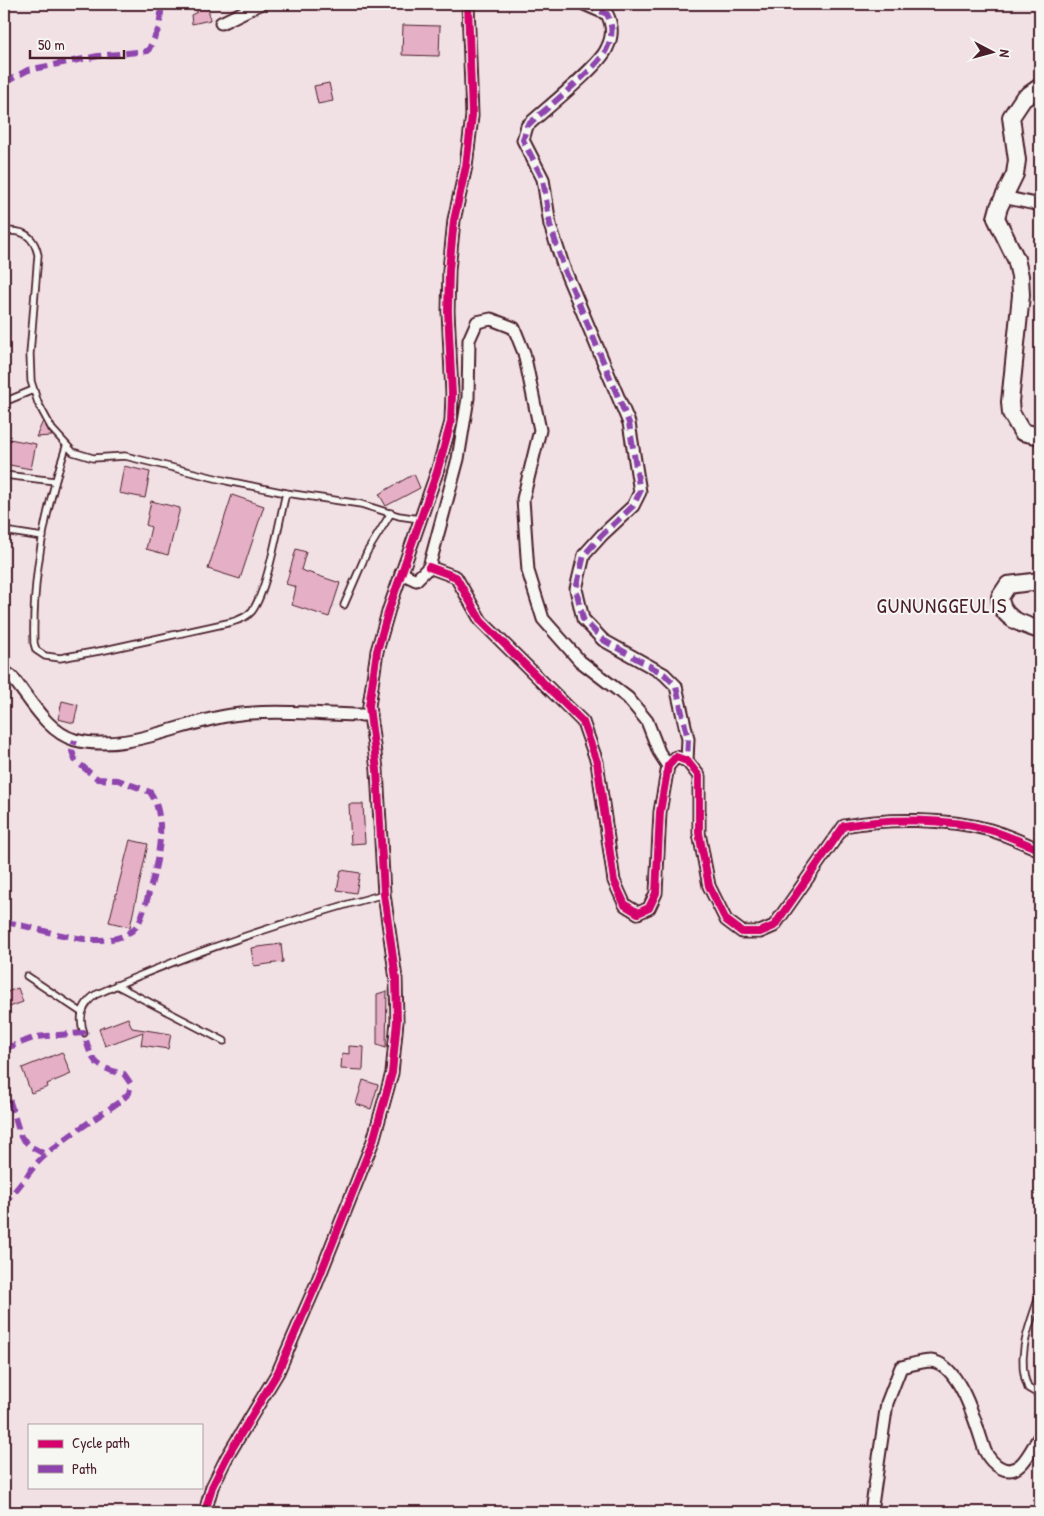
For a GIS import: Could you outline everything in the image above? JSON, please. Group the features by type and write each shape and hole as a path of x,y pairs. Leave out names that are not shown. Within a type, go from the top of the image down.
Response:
{"main road":[{"path":"1040,87 1023,99 1011,118 1017,160 1015,174 996,215 996,221 1016,259 1021,295 1011,413 1022,432 1040,436"},
{"path":"1040,581 1008,585 1000,597 1001,606 1008,616 1040,630"}],"street":[{"path":"221,23 260,4"},
{"path":"205,1512 212,1487 227,1457 267,1392 304,1315 373,1141 395,1054 397,999 384,894 377,770 368,715 377,652 401,573 449,434 452,409 448,290 454,220 472,129 468,4"},
{"path":"584,4 607,14 612,26 607,49 596,63 527,126 524,140 543,178 550,225 564,268 629,422 640,492 633,506 584,555 576,589 583,619 603,640 664,674 676,686 688,739 687,761"},
{"path":"1003,197 1040,205"},
{"path":"401,573 416,580 429,567 458,460 468,398 469,340 477,322 491,319 514,328 524,353 540,430 523,499 528,571 543,619 580,661 628,698 647,721 659,752 668,766"},
{"path":"429,567 456,577 481,621 583,722 597,762 614,881 625,905 638,913 650,908 656,893 660,812 668,766 676,757 687,761 699,776 699,833 709,886 726,920 742,932 760,932 774,926 844,826 869,822 942,823 990,830 1040,850"},
{"path":"4,671 12,677 53,730 75,740 98,742 127,740 233,715 368,715"},
{"path":"871,1512 887,1403 901,1367 932,1361 944,1366 960,1384 985,1451 990,1461 998,1467 1010,1471 1017,1468 1025,1461 1040,1436"}],"lane":[{"path":"4,232 23,232 31,237 36,244 38,255 30,354 33,390 52,429 66,447 82,456 103,458 125,456 286,493 361,504 399,516 420,519"},
{"path":"4,402 33,390"},
{"path":"66,447 55,481 42,537 34,643 36,650 45,656 60,658 105,650 232,622 251,612 264,586 286,493"},
{"path":"4,474 55,481"},
{"path":"344,605 364,557 391,512"},
{"path":"4,531 42,537"},
{"path":"84,1033 81,1012 88,1000 116,985 162,966 327,910 384,894"},
{"path":"27,976 81,1012"},
{"path":"116,985 224,1041"},
{"path":"1040,1294 1025,1338 1022,1367 1028,1388 1040,1395"}],"building":[{"path":"196,4 208,4 210,20 192,24 191,15 197,12"},
{"path":"403,25 440,26 439,56 402,55"},
{"path":"329,83 333,101 318,104 314,86"},
{"path":"43,421 52,436 36,437"},
{"path":"4,438 36,444 31,469 4,464"},
{"path":"124,466 150,472 145,498 119,493"},
{"path":"414,474 420,488 386,506 379,494"},
{"path":"232,495 264,506 240,579 208,569"},
{"path":"151,501 180,508 168,555 146,549 151,527 146,525"},
{"path":"296,549 306,552 301,570 340,583 329,617 292,605 296,587 286,584"},
{"path":"62,701 78,705 74,723 58,719"},
{"path":"349,804 363,804 365,843 351,844"},
{"path":"130,840 148,844 130,927 109,922"},
{"path":"341,870 360,873 356,893 337,890"},
{"path":"281,944 283,962 254,966 251,948"},
{"path":"18,988 23,1002 4,1009 4,993"},
{"path":"387,991 386,1048 377,1045 377,994"},
{"path":"128,1018 132,1028 171,1034 168,1049 141,1045 143,1032 105,1046 99,1029"},
{"path":"349,1046 364,1047 363,1070 341,1069 342,1053 349,1054"},
{"path":"62,1052 71,1074 47,1084 48,1087 31,1093 22,1068"},
{"path":"363,1080 378,1085 371,1109 356,1104"}],"marked path":[{"path":"4,83 28,70 98,56 148,51 159,28 162,4"},
{"path":"584,4 607,14 611,31 607,48 594,66 527,126 523,140 543,179 550,225 564,268 629,423 640,492 633,506 584,555 576,589 583,619 603,640 664,674 676,686 688,739 687,761"},
{"path":"4,922 75,938 112,939 127,934 138,924 146,905 159,847 158,809 150,792 118,780 98,779 75,760 72,751 75,740"},
{"path":"4,1049 36,1037 84,1033 89,1051 96,1062 106,1069 124,1074 131,1084 129,1093 122,1100 69,1137 39,1161 12,1195 4,1201"},
{"path":"4,1083 21,1137 30,1146 46,1155"}],"cycle path":[{"path":"205,1512 212,1487 227,1457 278,1372 316,1285 373,1141 392,1073 397,1021 396,979 384,894 377,770 369,706 377,651 389,609 437,472 451,422 452,394 448,311 449,270 454,220 466,166 472,116 468,4"},
{"path":"429,567 456,577 481,621 583,722 597,762 614,881 625,905 638,913 649,908 656,893 660,812 668,766 676,757 687,761 699,776 699,833 709,886 726,920 742,932 760,932 774,926 844,826 861,823 917,820 955,823 996,832 1040,850"}],"district":[{"name":"GUNUNGGEULIS","path":"942,605"}]}
